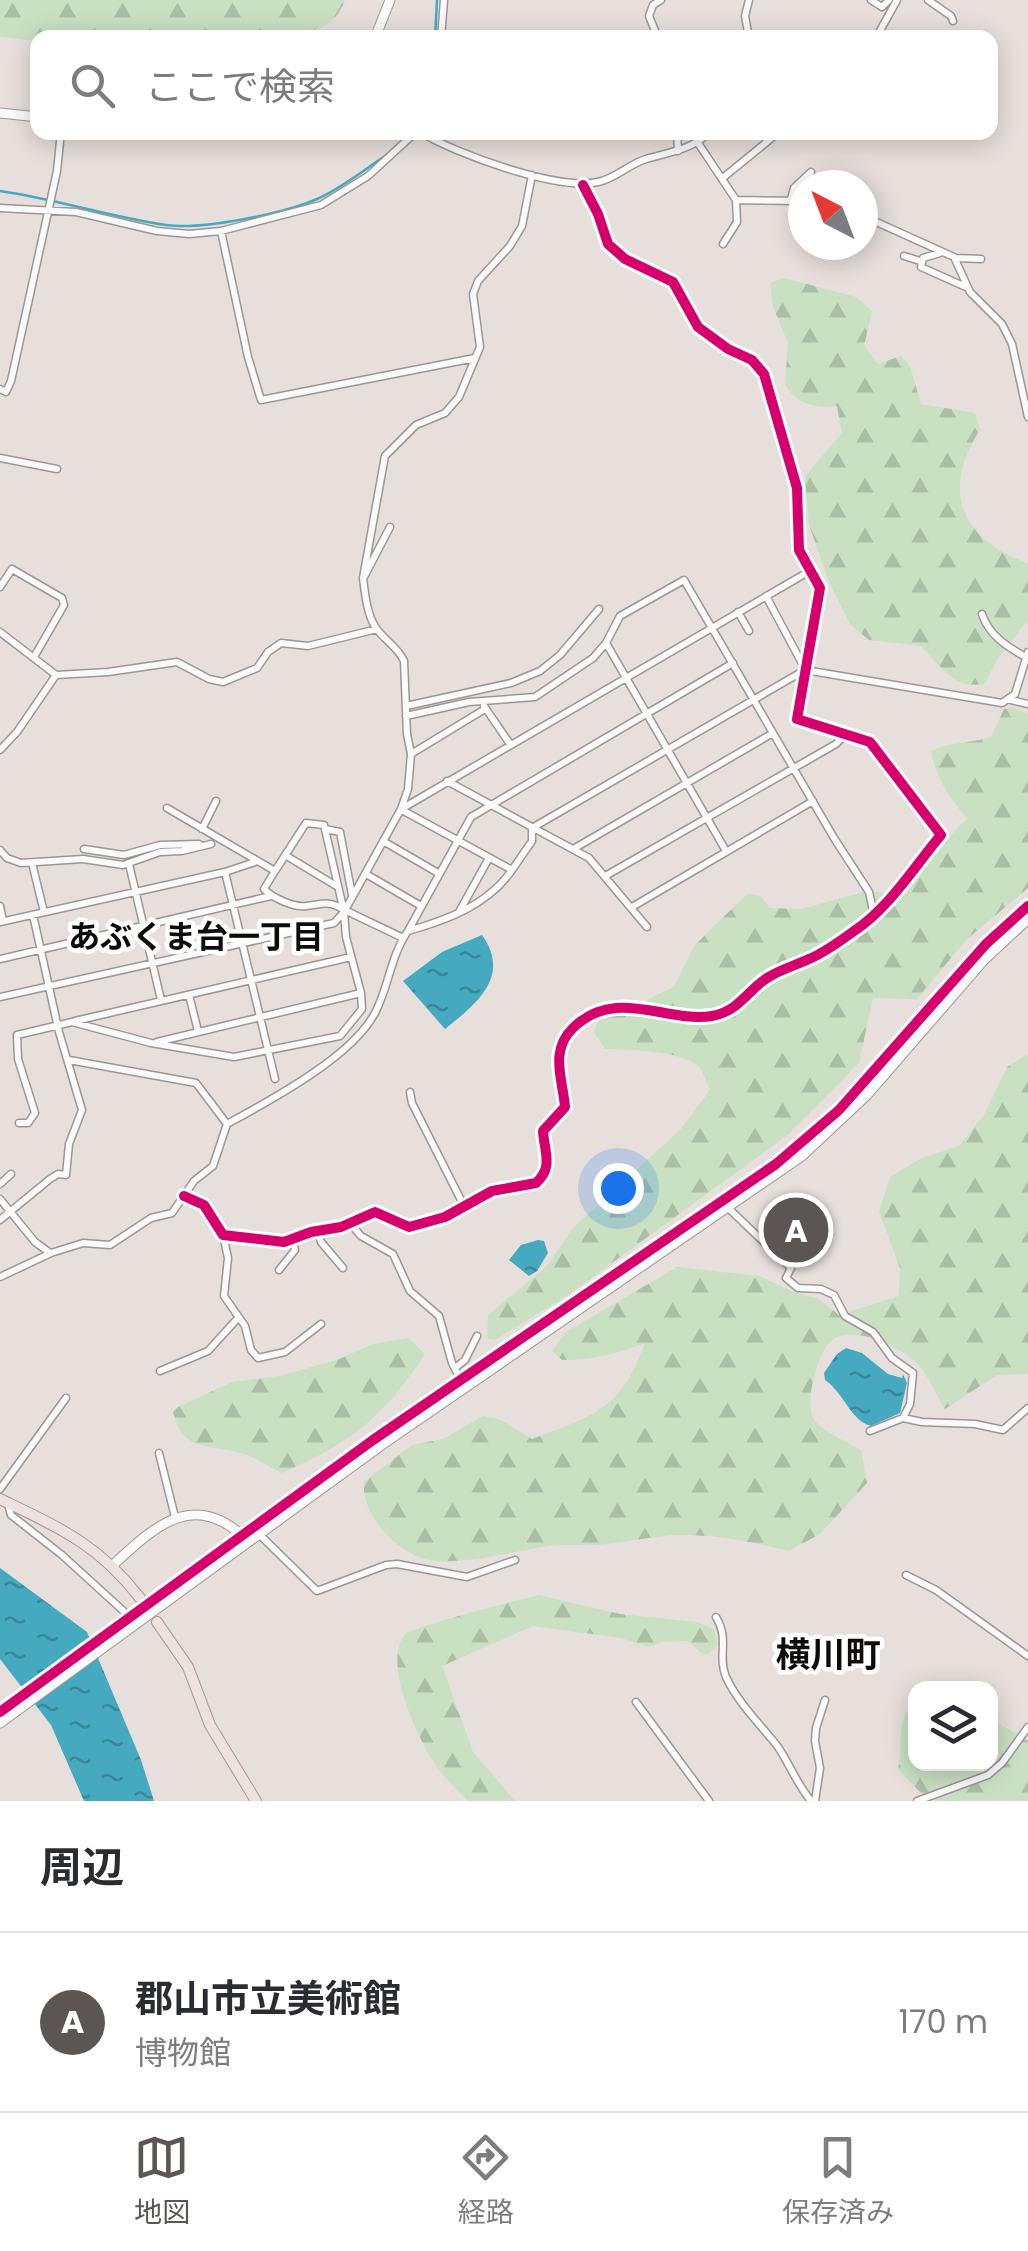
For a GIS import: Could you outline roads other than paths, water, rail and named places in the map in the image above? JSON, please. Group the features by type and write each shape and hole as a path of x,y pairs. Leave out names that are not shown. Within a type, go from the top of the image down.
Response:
{"main road":[{"path":"4,1501 77,1536 113,1565 140,1598"},
{"path":"158,1622 188,1667 216,1736 256,1801"}],"street":[{"path":"378,30 390,0"},
{"path":"442,30 444,0"},
{"path":"747,30 748,0"},
{"path":"871,0 882,7 889,0"},
{"path":"880,30 897,0"},
{"path":"928,0 954,22"},
{"path":"655,30 649,16 656,1"},
{"path":"0,113 30,116"},
{"path":"0,389 6,392 10,381 60,140"},
{"path":"0,208 76,212 158,232 220,231 321,205 368,176 413,140"},
{"path":"437,140 480,160 582,185 603,182 636,162 701,140"},
{"path":"677,140 678,151"},
{"path":"724,177 768,140"},
{"path":"698,143 736,200 737,222 723,244"},
{"path":"0,998 334,922 344,912 401,809 408,789 411,754 404,661 376,629 363,578 385,456 416,425 454,405 480,338 473,294 478,281 510,246 522,226 532,174"},
{"path":"224,1235 258,1237 277,1243 350,1224 376,1212 409,1226 445,1217 492,1192 530,1186 546,1172 548,1152 542,1131 566,1107 558,1063 563,1042 574,1027 605,1009 622,1007 709,1016 740,1005 755,986 814,957 874,916 941,835 877,748 867,740 797,719 820,588 798,550 797,488 764,374 752,360 728,350 698,327 673,282 626,259 608,244 582,185"},
{"path":"736,200 788,200"},
{"path":"878,221 954,258 981,259"},
{"path":"220,231 248,357 262,400 475,358"},
{"path":"904,256 920,261 941,252"},
{"path":"954,258 968,288 1002,324 1012,344 1028,417"},
{"path":"920,261 925,271 968,288"},
{"path":"0,458 57,470"},
{"path":"363,578 390,527"},
{"path":"0,587 12,569 62,598 64,605 34,657"},
{"path":"401,809 808,572"},
{"path":"406,716 535,697 582,668 606,643 620,616 660,596 681,580 869,892 874,916"},
{"path":"766,596 806,670"},
{"path":"406,706 525,678 560,655 599,610"},
{"path":"738,612 749,632"},
{"path":"982,614 988,629 1028,655 1016,694 1010,700"},
{"path":"0,632 56,674 108,672 177,662 223,682 256,668 281,643 308,646 376,629"},
{"path":"606,643 726,851"},
{"path":"0,1277 84,1243 110,1245 151,1218 172,1212 194,1182 213,1166 227,1124 276,1098 340,1054 374,1015 405,934 471,817 733,663"},
{"path":"532,828 806,670 996,704 1010,700 1028,704"},
{"path":"0,750 18,732 56,674"},
{"path":"484,706 510,744"},
{"path":"411,754 484,706"},
{"path":"575,848 774,733"},
{"path":"607,875 844,739 846,734"},
{"path":"447,781 575,848 607,875 647,927"},
{"path":"202,829 216,801"},
{"path":"632,907 813,801"},
{"path":"168,808 275,871"},
{"path":"401,809 512,870"},
{"path":"72,1022 151,1044 234,1057 340,1036 362,1009 361,993 351,957 344,912 324,825 306,823 264,888 271,896 302,908 323,902 334,904 344,912 405,934 459,913 492,893 532,840 532,828"},
{"path":"325,829 340,832 353,896"},
{"path":"384,841 438,873"},
{"path":"0,850 13,861 32,864 83,859 129,864 160,852 210,844 160,845 124,855 84,850"},
{"path":"285,855 339,888"},
{"path":"459,913 490,858"},
{"path":"0,906 2,921 225,872 256,861"},
{"path":"32,864 44,912"},
{"path":"129,864 161,1000"},
{"path":"225,872 275,1080"},
{"path":"366,874 421,906"},
{"path":"0,959 271,896"},
{"path":"725,1205 839,1110 986,944 1028,906"},
{"path":"0,1220 50,1179 66,1175 69,1144 82,1110 33,915"},
{"path":"0,1712 462,1383 802,1156 844,1119 999,944 1028,918"},
{"path":"18,1123 28,1122 35,1113 15,1037 351,957"},
{"path":"151,1044 361,993"},
{"path":"189,995 198,1031"},
{"path":"69,1060 188,1079 196,1083 227,1124"},
{"path":"410,1092 464,1206"},
{"path":"0,1184 11,1174"},
{"path":"184,1196 204,1204 224,1235 228,1258 222,1289 245,1326 254,1355 262,1359 285,1352 320,1324"},
{"path":"0,1199 35,1242 51,1254"},
{"path":"725,1205 791,1268 786,1276 790,1284 834,1295 845,1316 873,1332 892,1358 912,1373 910,1404 903,1418"},
{"path":"350,1224 361,1236 394,1254 410,1291 439,1316 462,1383"},
{"path":"318,1232 343,1268"},
{"path":"278,1270 296,1250 293,1240"},
{"path":"160,1371 208,1351 238,1318"},
{"path":"455,1368 477,1336"},
{"path":"245,1538 258,1534 462,1383"},
{"path":"0,1489 66,1398"},
{"path":"870,1431 903,1418 1002,1430 1028,1408"},
{"path":"159,1454 175,1517"},
{"path":"4,1501 11,1514 62,1555 126,1624"},
{"path":"113,1565 154,1528 175,1517 201,1515 215,1519 245,1538"},
{"path":"258,1534 317,1592 386,1565 467,1577 515,1560"},
{"path":"906,1575 936,1590 1028,1656"},
{"path":"716,1617 724,1630 722,1662 730,1685 813,1801"},
{"path":"0,1723 126,1624"},
{"path":"813,1801 820,1768 814,1741 825,1700"},
{"path":"636,1702 709,1801"},
{"path":"917,1801 988,1775 1002,1763 1028,1727"}],"water":[{"path":"482,935 493,964 491,977 478,1000 445,1029 403,981 442,952"},
{"path":"544,1241 548,1253 529,1276 509,1260 521,1245"},
{"path":"846,1348 862,1353 888,1374 902,1378 903,1374 907,1383 900,1413 871,1426 864,1423 825,1380 824,1373"},
{"path":"0,1568 87,1632 141,1760 154,1801 84,1801 51,1725 0,1659"}],"waterway":[{"path":"435,30 437,0"},
{"path":"0,191 145,222 200,225 242,220 302,205 335,189 388,154"}],"place":[{"name":"郡山市立美術館","path":"796,1230"}],"district":[{"name":"あぶくま台一丁目","path":"196,937"},
{"name":"横川町","path":"828,1655"}]}
